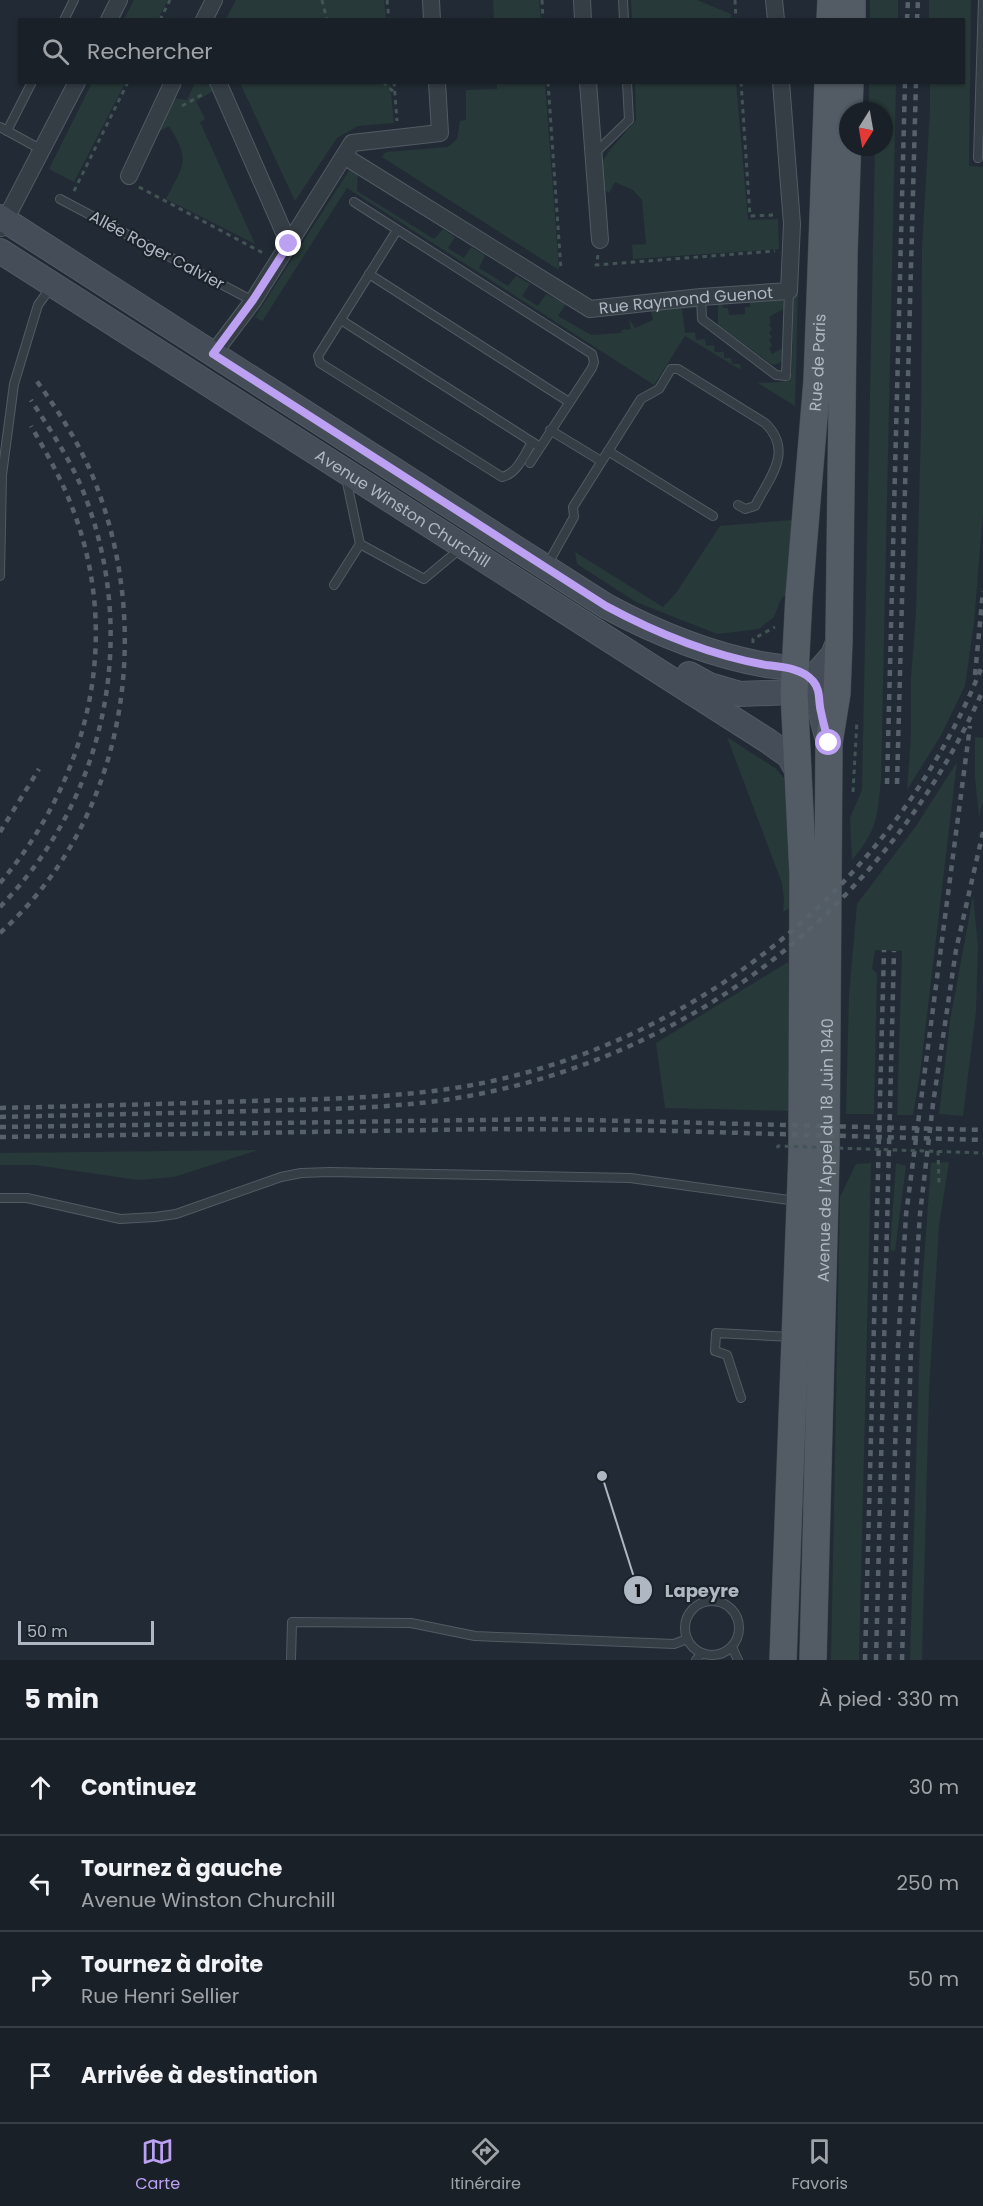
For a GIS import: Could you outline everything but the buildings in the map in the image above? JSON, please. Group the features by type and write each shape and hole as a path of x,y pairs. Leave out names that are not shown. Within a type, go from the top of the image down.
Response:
{"main road":[{"path":"830,18 831,0"},
{"path":"852,0 852,18"},
{"name":"Rue de Paris","path":"783,1660 801,1201 803,874 799,774 800,681 788,632 817,381 828,84"},
{"path":"849,102 850,84"},
{"name":"Rue de Paris","path":"839,640 847,156"},
{"name":"Avenue Winston Churchill","path":"2,223 213,354 606,606 663,634 800,681"},
{"name":"Avenue Winston Churchill","path":"0,251 577,617 782,750 794,762 799,774"},
{"path":"577,617 709,685 740,694 800,681 833,655 839,640"},
{"name":"Avenue de l'Appel du 18 Juin 1940","path":"813,1660 826,1155 829,743 837,693 839,640"},
{"path":"800,681 819,690 820,710 829,743"}],"street":[{"path":"110,18 119,0"},
{"path":"205,18 214,0"},
{"path":"431,0 432,18"},
{"path":"582,0 583,18"},
{"path":"774,0 776,18"},
{"path":"2,223 76,84"},
{"path":"129,176 172,84"},
{"path":"218,84 289,244"},
{"path":"213,354 253,300 352,143 440,133 437,84"},
{"path":"588,84 600,240"},
{"name":"Rue Raymond Guenot","path":"344,156 590,309 700,297 789,291 792,215 781,84"}],"lane":[{"path":"65,18 74,0"},
{"path":"623,0 624,18"},
{"path":"978,158 983,0"},
{"path":"31,84 4,129 42,150"},
{"path":"593,156 629,120 627,84"},
{"name":"Allée Roger Calvier","path":"64,201 253,300"},
{"path":"354,202 592,354 594,362 592,368 550,430 509,475 502,477 320,363 318,356 397,230"},
{"path":"369,274 569,402"},
{"path":"0,576 2,475 14,384 38,305 54,285"},
{"path":"700,297 702,319 776,375 786,376 789,291"},
{"path":"341,320 536,445"},
{"path":"546,567 574,518 573,507 640,399 659,389 671,369 678,369 765,423 774,431 780,453 777,463 755,506 745,508 738,505"},
{"path":"550,430 601,461"},
{"path":"530,463 536,445"},
{"path":"608,451 713,516"},
{"path":"334,585 360,543 344,469"},
{"path":"360,543 424,579 464,545"},
{"path":"0,1198 27,1198 120,1219 155,1217 176,1214 281,1177 301,1173 330,1172 630,1178 801,1201"},
{"path":"741,1398 727,1355 715,1351 716,1333 796,1337"},
{"path":"707,1601 716,1601 731,1608 739,1623 739,1632 732,1647 718,1654 699,1657 687,1639 686,1623 693,1609 707,1601"},
{"path":"291,1660 292,1622 411,1623 475,1636 674,1644 687,1639"},
{"path":"732,1647 738,1660"}],"path":[{"path":"161,18 170,0"},
{"path":"322,0 326,18"},
{"path":"387,0 389,18"},
{"path":"542,0 543,18"},
{"path":"735,0 736,18"},
{"path":"64,201 127,84"},
{"path":"154,123 216,84"},
{"path":"385,84 395,93"},
{"path":"394,84 398,138"},
{"path":"548,84 563,292"},
{"path":"741,84 750,216 792,215"},
{"path":"129,176 129,181 278,260"},
{"path":"600,240 596,265 791,250"},
{"path":"753,648 753,639 770,631 788,632"},
{"path":"777,1148 777,1146 983,1153"},
{"path":"938,1151 939,1183"}],"shaded area":[{"path":"134,0 168,0 159,18 125,18"},
{"path":"236,0 384,0 386,18 227,18"},
{"path":"493,0 539,0 541,18 494,18"},
{"path":"631,0 697,0 731,14 731,18 632,18"},
{"path":"870,0 898,0 898,18 870,18"},
{"path":"929,0 971,0 969,166 983,167 983,513 974,623 965,686 941,735 907,790 916,613 921,428 922,248 930,84 965,84 965,18 929,18"},
{"path":"92,84 124,84 74,182 49,169"},
{"path":"195,84 212,84 215,90 196,101 205,119 200,122 255,244 166,199 181,170 182,155 169,126 158,132 172,98 187,100"},
{"path":"240,84 390,84 394,123 358,126 337,138 295,201"},
{"path":"497,84 545,84 559,270 382,157 386,152 448,147 457,139 460,121 466,120 466,90 497,89"},
{"path":"635,84 736,84 748,220 778,219 779,249 633,259 632,245 646,244 642,200 633,190 615,182 609,193 603,189 600,166 610,150 636,120"},
{"path":"869,84 896,84 881,779 872,831 852,860 850,818 862,790 875,156 893,156 893,102 869,102"},
{"path":"350,169 358,174 357,191 434,239 443,229 455,237 448,248 464,258 471,247 485,255 479,268 508,286 516,276 530,284 522,296 538,306 546,294 566,304 558,316 591,335 621,333 622,330 631,329 629,319 635,328 653,320 650,307 696,304 698,306 696,308 682,309 685,333 695,332 696,340 705,339 706,346 714,345 715,352 724,352 724,358 731,358 732,364 740,364 741,370 685,336 654,385 347,188 263,320 255,317"},
{"path":"793,291 798,291 795,406 758,383 782,382 789,379 792,372"},
{"path":"750,300 783,300 785,308 769,317 772,330 769,332 772,338 769,339 772,346 769,348 772,354 783,348 783,358 778,364 771,364 718,325 718,303 722,302 723,308 728,308 729,315 745,314 745,307 750,307"},
{"path":"792,520 786,594 781,599 774,617 759,629 717,634 636,602 577,564 575,552 663,607 676,593 720,526"},
{"path":"727,737 775,768 784,778 793,906 783,912 782,883"},
{"path":"975,737 983,738 983,802 979,817 975,778"},
{"path":"957,762 920,1074 913,1115 897,1115 902,951 875,950 872,969 877,974 874,1114 846,1114 849,995 857,904 916,826"},
{"path":"973,896 978,946 976,1011 963,1116 939,1114 950,1021"},
{"path":"788,962 792,1111 665,1108 656,1043"},
{"path":"258,1150 174,1177 138,1180 35,1165 0,1165 0,1153"},
{"path":"949,1162 939,1226 929,1392 922,1660 910,1660 921,1302 931,1163"},
{"path":"871,1163 859,1660 831,1660 840,1197 856,1164"},
{"path":"896,1163 906,1166 895,1251 890,1250"}],"railway":[{"path":"907,18 908,0"},
{"path":"917,18 918,0"},
{"path":"887,784 905,84"},
{"path":"897,784 916,84"},
{"path":"0,933 42,888 76,837 101,781 117,723 124,662 123,601 113,541 95,482 68,429 36,380"},
{"path":"0,907 41,857 75,798 92,756 103,711 109,666 110,621 106,575 96,530 76,475 31,400"},
{"path":"0,883 31,842 56,798 75,752 88,705 95,656 95,606 87,556 68,496 31,426"},
{"path":"975,675 983,591"},
{"path":"0,1108 337,1098 450,1089 561,1062 641,1030 715,988 784,938 846,880 900,814 946,742 983,664"},
{"path":"0,1117 328,1109 427,1102 537,1080 620,1050 697,1011 769,963 834,906 892,841 942,769 983,690"},
{"path":"889,1660 898,1346 906,1215 970,726"},
{"path":"0,832 39,769"},
{"path":"902,1660 911,1349 920,1214 933,1104 956,950 983,832"},
{"path":"865,1660 884,950"},
{"path":"876,1660 894,951"},
{"path":"0,1127 547,1119 983,1130"},
{"path":"0,1137 490,1129 640,1130 983,1140"}],"place":[{"name":"Lapeyre","path":"602,1476"}],"route":[{"path":"289,244 253,300 213,354 606,606 632,620 692,645 754,663 795,670 807,675 819,690 820,710 829,743"}]}
